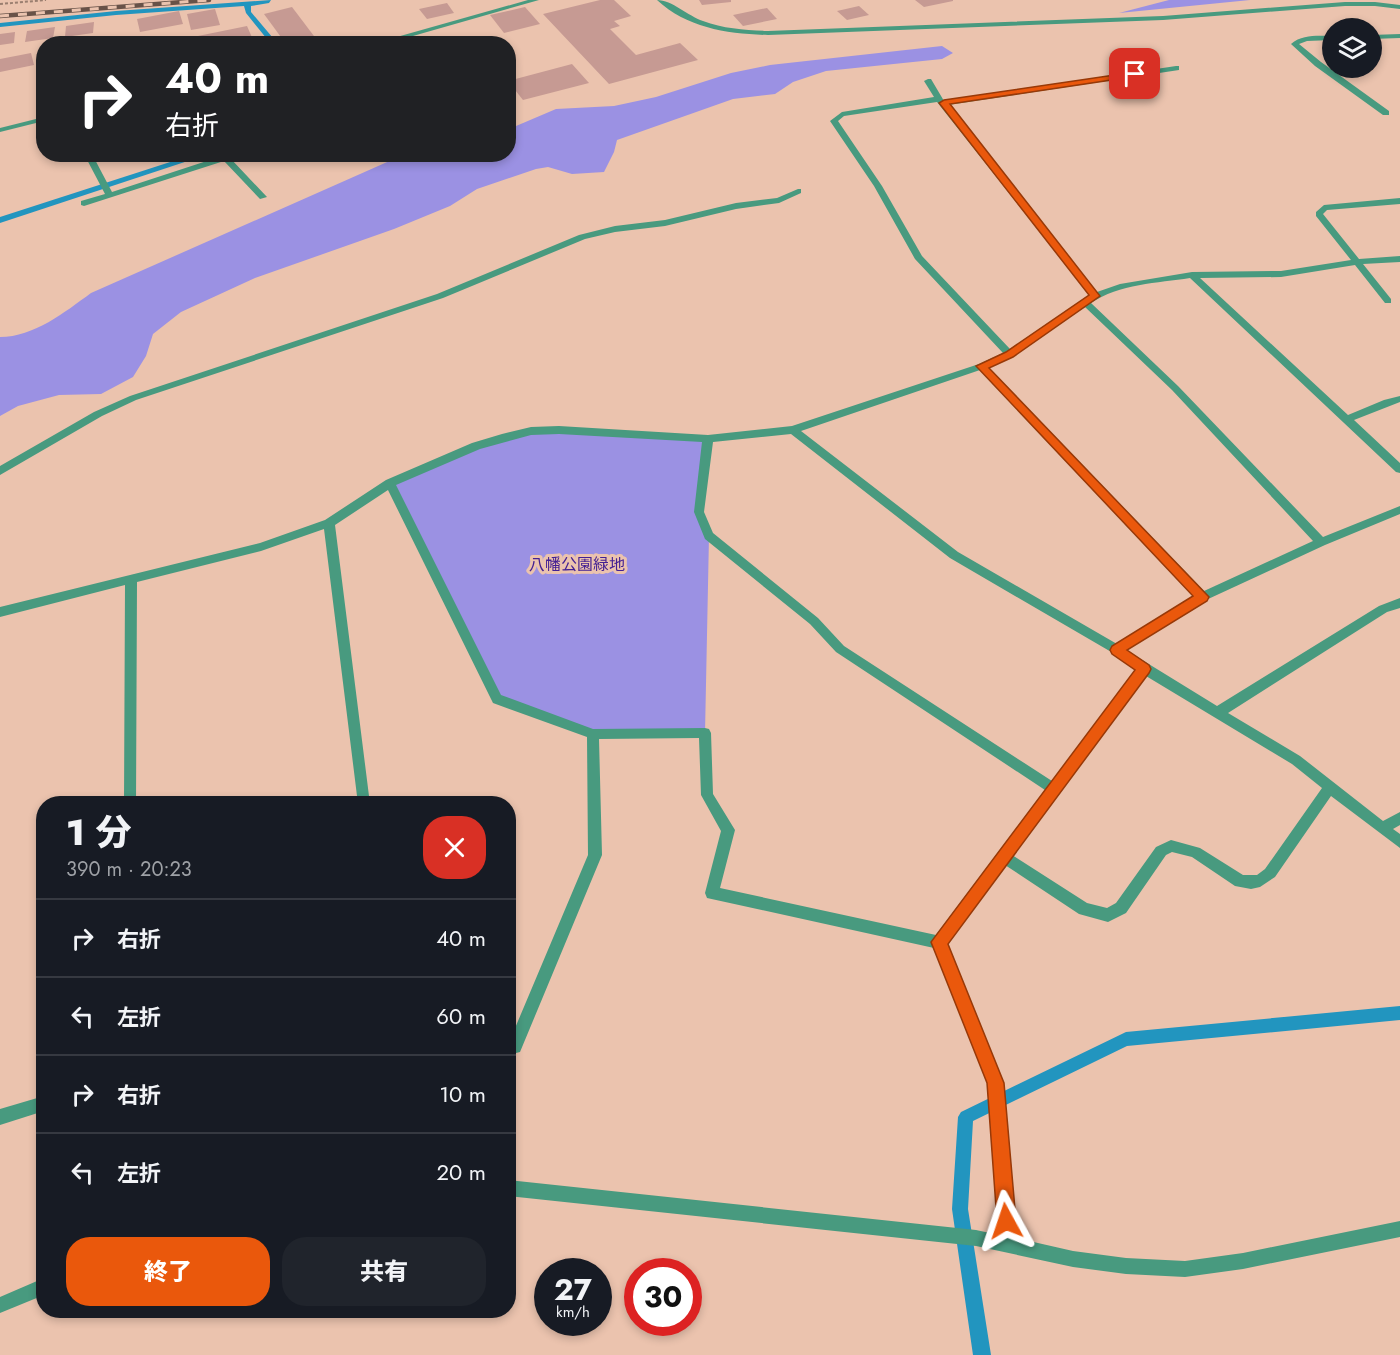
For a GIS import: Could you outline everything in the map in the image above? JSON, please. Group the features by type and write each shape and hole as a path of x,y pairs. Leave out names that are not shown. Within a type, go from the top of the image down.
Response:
{"street":[{"path":"404,36 536,0"},
{"path":"660,0 684,17 710,27 734,32 768,33 1163,18 1345,4 1375,4 1400,8"},
{"path":"1382,37 1400,36"},
{"path":"1322,38 1308,39 1296,44 1322,66"},
{"path":"1010,354 918,257 878,186 834,121 842,114 1176,68"},
{"path":"1338,78 1386,113"},
{"path":"928,81 941,101 1095,296"},
{"path":"0,130 36,121"},
{"path":"92,162 109,195"},
{"path":"84,203 212,162"},
{"path":"229,162 263,196"},
{"path":"0,471 99,414 133,398 440,296 582,237 615,229 665,223 736,206 778,200 798,191"},
{"path":"1388,301 1319,214 1324,208 1400,201"},
{"path":"0,612 261,547 329,523 390,483 476,446 531,431 559,430 708,439 793,430 982,366 1010,354 1095,296 1134,284 1192,275 1281,274 1356,262 1400,259"},
{"path":"1192,275 1400,469"},
{"path":"1085,302 1175,388 1321,542"},
{"path":"982,366 1202,597"},
{"path":"1347,419 1400,399"},
{"path":"793,430 954,555 1117,650 1144,669 1296,760 1400,842"},
{"path":"708,439 699,512 709,536 814,621 840,649 1054,789"},
{"path":"390,483 497,699 593,734 705,733 707,795 728,830 712,893 939,942"},
{"path":"1117,650 1202,597 1321,542 1400,510"},
{"path":"329,523 363,796"},
{"path":"130,796 131,580"},
{"path":"1217,713 1383,609 1400,603"},
{"path":"939,942 1144,669"},
{"path":"516,1045 595,855 593,734"},
{"path":"1002,857 1084,909 1108,915 1121,908 1161,851 1171,846 1195,852 1239,881 1260,882 1270,873 1330,787"},
{"path":"1383,828 1400,818"},
{"path":"939,942 995,1083 1008,1245"},
{"path":"0,1117 36,1106"},
{"path":"516,1189 929,1233 1008,1245 1073,1259 1126,1266 1185,1269 1243,1261 1400,1228"},
{"path":"0,1305 36,1289"}],"path":[{"path":"0,4 46,0"}],"green space":[{"path":"1169,0 1250,0 1119,13"},
{"path":"942,46 953,53 942,59 826,71 793,82 775,94 733,99 617,140 604,172 572,174 548,167 477,189 450,206 394,229 255,278 181,312 153,334 146,356 133,377 101,394 59,395 18,406 0,416 0,337 13,336 37,328 91,293 387,162 516,162 516,126 556,109 614,106 656,97 731,73 770,65"},
{"name":"八幡公園緑地","path":"531,431 708,439 699,512 709,536 705,733 593,734 497,699 390,483 476,446"}],"building":[{"path":"600,0 614,0 631,16 614,21 620,26 610,29 636,55 680,43 698,60 609,84 543,14"},
{"path":"699,0 731,0 731,2 702,5"},
{"path":"915,0 953,0 953,1 924,7"},
{"path":"447,3 454,13 427,19 419,9"},
{"path":"859,6 869,15 847,20 837,11"},
{"path":"292,7 314,36 280,36 264,14"},
{"path":"525,7 540,24 504,33 490,15"},
{"path":"767,8 777,19 743,26 733,15"},
{"path":"215,9 220,25 191,30 187,14"},
{"path":"179,11 183,24 140,32 137,19"},
{"path":"94,22 93,33 72,36 65,36 66,26"},
{"path":"247,26 251,36 198,36"},
{"path":"55,27 53,36 36,36 36,40 25,42 27,31"},
{"path":"15,32 14,43 0,45 0,34"},
{"path":"31,53 34,65 0,72 0,59"},
{"path":"572,64 589,83 523,100 516,91 516,79"}],"waterway":[{"path":"247,4 268,0"},
{"path":"0,25 116,13 247,4"},
{"path":"247,4 248,12 268,36"},
{"path":"0,220 180,162"},
{"path":"982,1355 960,1209 966,1117 1126,1039 1400,1013"}],"railway":[{"path":"0,16 209,0"}],"route":[{"path":"1006,1221 995,1083 939,942 1144,669 1117,650 1202,597 982,366 1010,354 1095,296 944,103 1135,74"}]}
